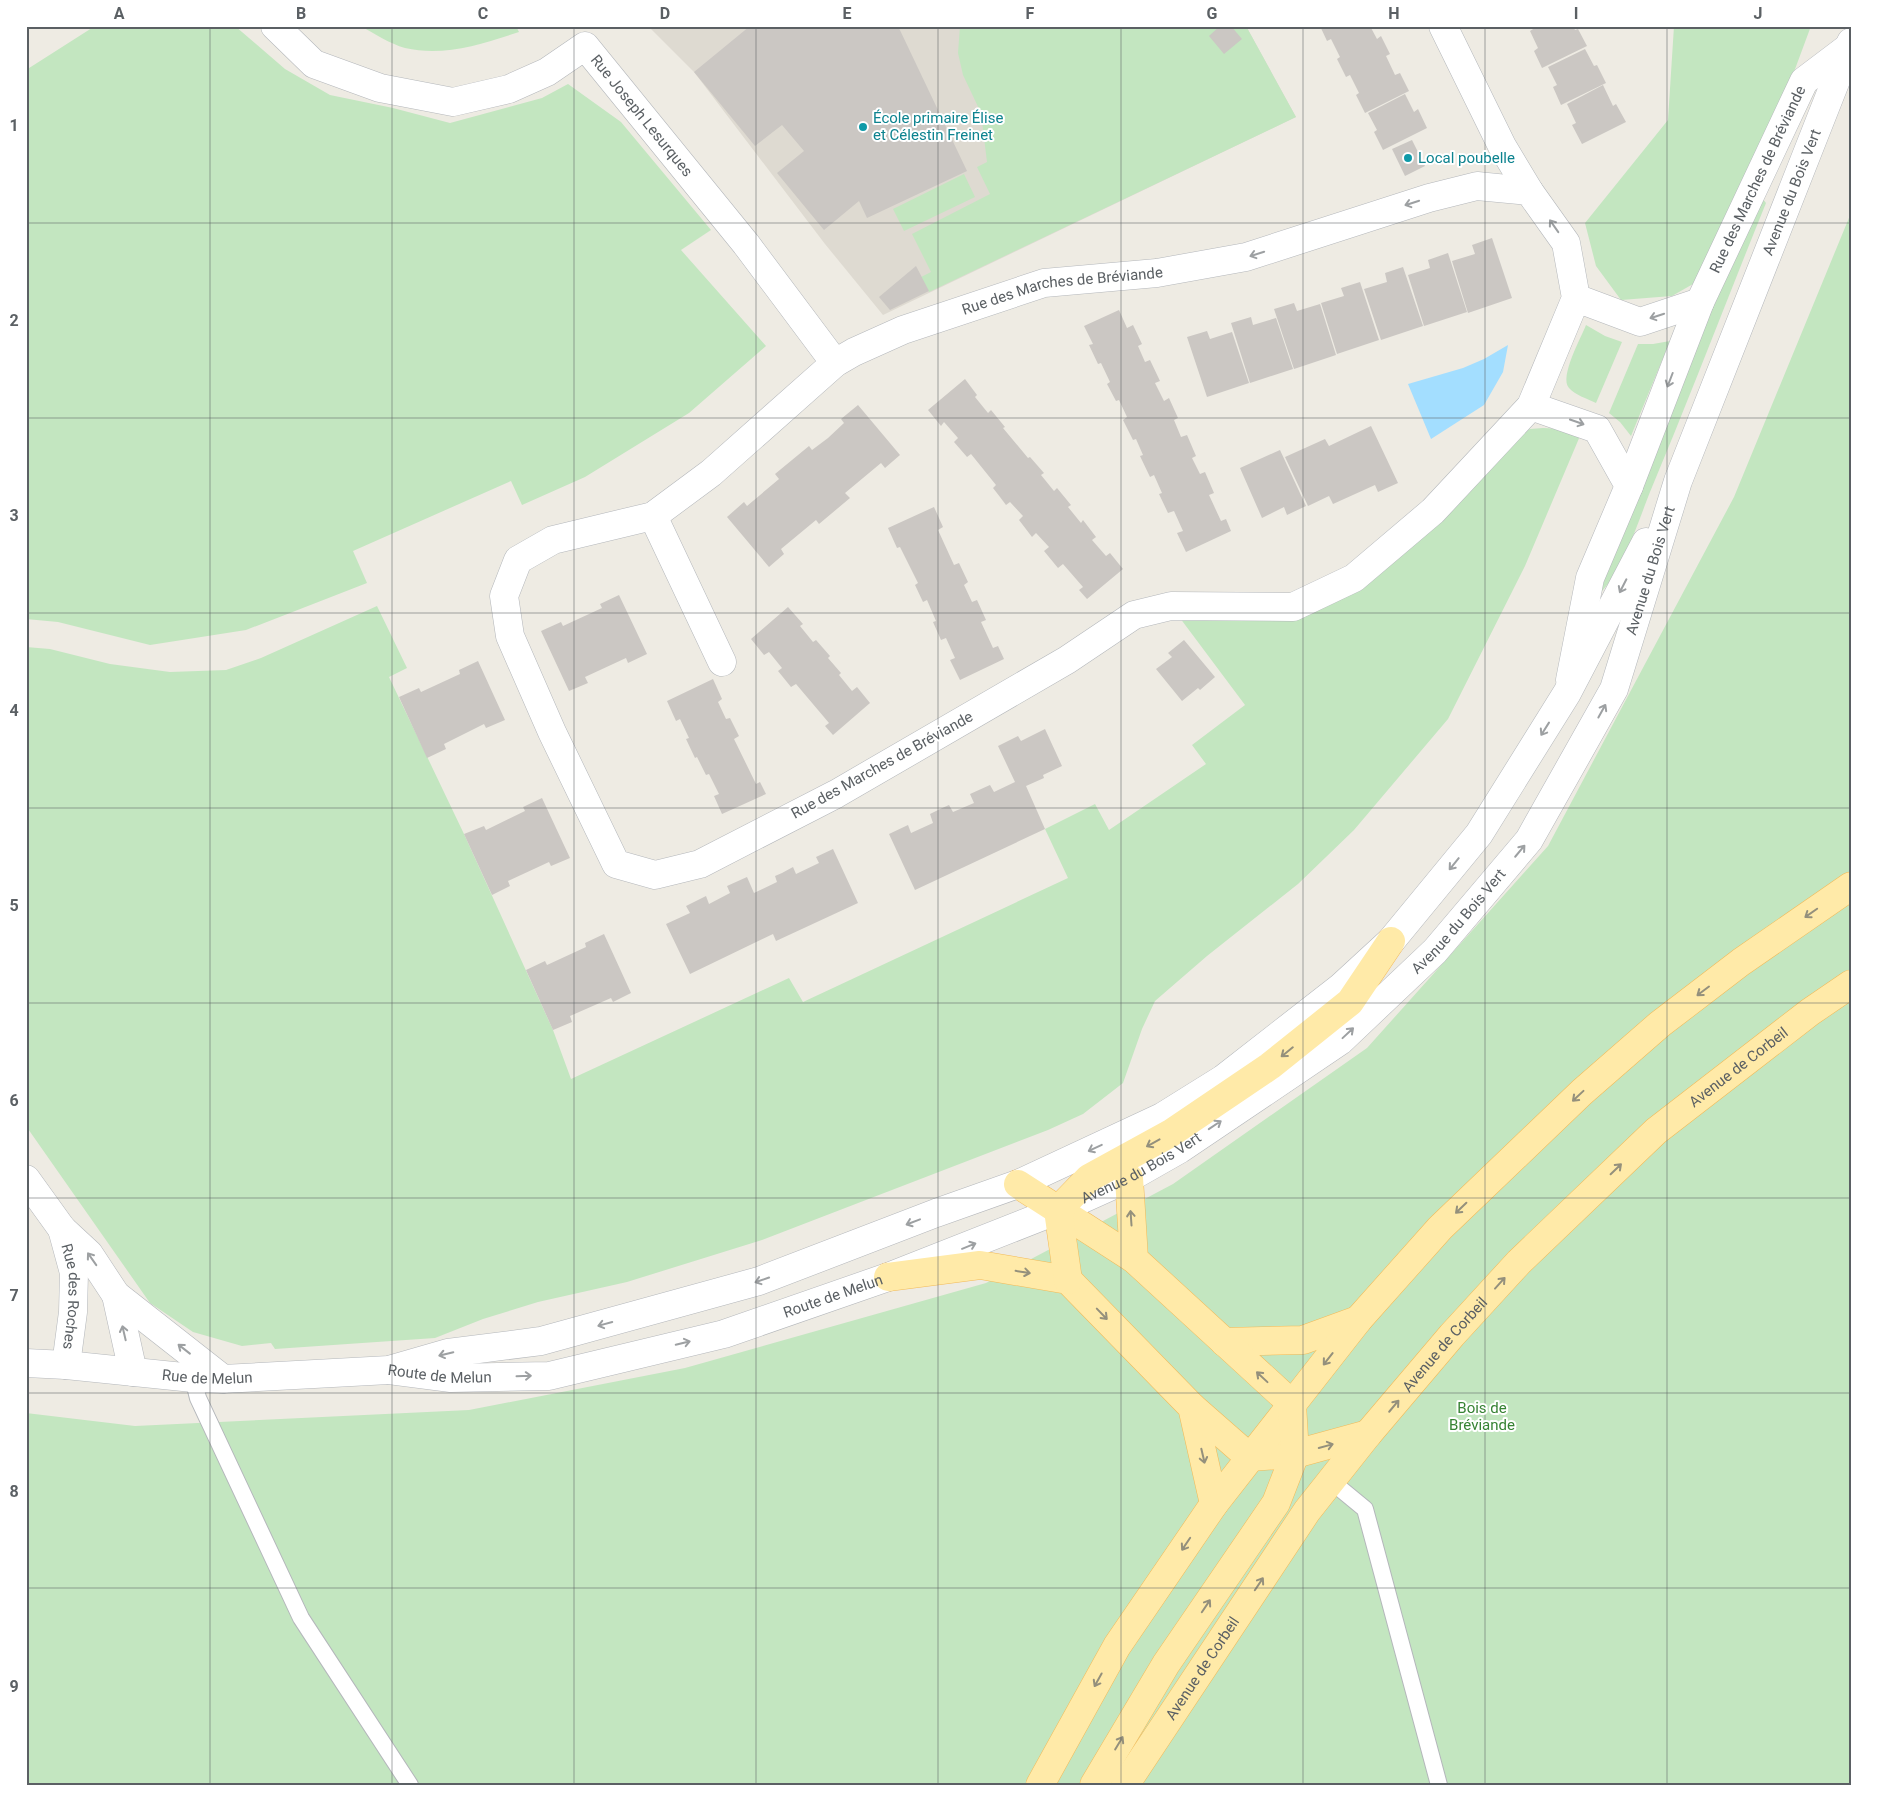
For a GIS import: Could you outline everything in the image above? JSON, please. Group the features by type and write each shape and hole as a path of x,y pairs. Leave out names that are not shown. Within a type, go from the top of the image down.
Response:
{"main road":[{"path":"1040,1785 1118,1646 1214,1504 1358,1320 1440,1228 1582,1092 1667,1018 1741,962 1851,886"},
{"path":"1058,1210 1089,1178 1171,1133 1270,1066 1350,1002 1392,941"},
{"name":"Avenue de Corbeil","path":"1125,1785 1307,1511 1368,1434 1452,1335 1519,1262 1656,1131 1802,1018 1851,984"},
{"path":"1128,1178 1134,1259"},
{"path":"1029,1179 1058,1210 1134,1259 1292,1404 1295,1454 1276,1503 1166,1664 1094,1785"},
{"path":"1058,1210 1068,1280 1192,1407 1250,1457 1295,1454 1368,1434"},
{"path":"888,1277 980,1266 1068,1280"},
{"path":"1224,1342 1303,1340 1358,1320"},
{"path":"1192,1407 1214,1504"}],"street":[{"name":"Rue Joseph Lesurques","path":"275,26 314,64 380,88 453,102 509,89 547,72 585,46 746,244 835,363"},
{"path":"1443,26 1502,146 1529,191 1566,244 1576,298 1640,322 1700,302"},
{"name":"Rue des Marches de Bréviande","path":"1568,693 1590,578 1629,486 1700,302 1804,81 1850,45"},
{"name":"Avenue du Bois Vert","path":"1058,1210 1128,1178 1180,1149 1340,1041 1435,951 1529,840 1614,690 1678,481 1850,45"},
{"name":"Rue des Marches de Bréviande","path":"1529,191 1477,186 1429,198 1246,257 1157,273 1044,283 903,330 854,352 835,363 711,473 653,516 553,540 518,560 504,596 510,636 552,732 616,864 655,875 700,864 836,794 1067,660 1134,615 1171,606 1293,607 1354,578 1433,511 1531,406 1576,298"},
{"path":"1531,406 1597,429 1629,486"},
{"name":"Avenue du Bois Vert","path":"1029,1179 1162,1116 1223,1079 1341,987 1392,941 1479,834 1568,693 1678,481"},
{"path":"653,516 722,662"},
{"name":"Rue des Roches","path":"26,1179 62,1229 89,1254 116,1295 223,1378"},
{"name":"Route de Melun","path":"389,1370 448,1353 541,1341 760,1281 1029,1179"},
{"name":"Route de Melun","path":"389,1370 451,1378 549,1376 724,1334 888,1277 1058,1210"},
{"name":"Rue des Roches","path":"62,1229 74,1273 73,1312 66,1365"},
{"name":"Rue des Roches","path":"116,1295 133,1372"},
{"name":"Rue de Melun","path":"26,1363 66,1365 193,1378 389,1370"}],"lane":[{"path":"193,1378 198,1398 302,1618 410,1785"},
{"path":"1331,1480 1365,1509 1439,1785"}],"shaded area":[{"path":"648,26 1246,26 1296,117 883,315 825,244 694,72"}],"green space":[{"path":"95,26 235,26 285,69 330,95 393,108 450,123 542,98 568,84 621,122 711,230 681,250 766,346 689,413 585,477 522,505 511,481 353,551 367,583 246,630 150,645 58,622 26,619 26,70"},
{"path":"360,26 516,26 519,32 477,45 434,51 399,46"},
{"path":"960,26 1246,26 1296,117 929,292 921,277 931,272 912,234 990,194 977,167 987,162 981,113 963,75 958,53"},
{"path":"1674,26 1811,26 1778,115 1693,284 1672,296 1621,300 1596,266 1585,223 1668,120"},
{"path":"964,174 975,197 904,231 893,209"},
{"path":"1762,198 1766,203 1680,420 1624,557 1602,591 1597,585 1718,292"},
{"name":"Bois de Bréviande","path":"1851,213 1851,1785 26,1785 26,1413 135,1426 469,1410 685,1368 986,1283 1173,1184 1367,1048 1548,846 1734,497"},
{"path":"1586,325 1605,336 1622,342 1596,403 1575,393 1569,388 1567,383 1569,367"},
{"path":"1670,341 1631,436 1620,422 1609,413 1638,344"},
{"path":"1530,429 1564,429 1580,436 1525,566 1448,719 1354,830 1298,884 1207,956 1155,1001 1142,1029 1123,1083 1083,1114 1048,1130 762,1240 627,1282 538,1302 483,1319 435,1338 275,1349 271,1343 242,1346 193,1332 150,1303 26,1126 26,647 50,649 110,664 170,672 226,670 261,658 377,606 407,668 389,677 464,834 553,1030 571,1079 789,978 803,1002 1068,878 1045,829 1095,804 1109,830 1206,764 1192,745 1245,705 1177,614 1265,621 1286,619 1514,437"}],"water":[{"path":"1508,345 1503,372 1484,405 1431,439 1408,384 1463,368 1484,359"}],"building":[{"name":"École primaire Élise et Célestin Freinet","path":"750,26 898,26 967,171 867,218 859,201 824,230 777,173 804,151 782,125 755,146 694,72"},
{"path":"1220,26 1231,26 1242,39 1224,54 1209,36"},
{"path":"1320,26 1370,26 1377,39 1381,36 1390,54 1386,56 1395,75 1400,73 1409,91 1365,113 1356,95 1359,93 1350,75 1346,77 1337,59 1340,57 1331,39 1327,41"},
{"path":"1538,26 1573,26 1575,30 1578,29 1587,46 1542,68 1534,51 1538,48 1530,31"},
{"path":"1585,49 1594,66 1597,65 1606,83 1561,105 1553,87 1557,85 1548,67"},
{"path":"1603,85 1613,106 1616,104 1626,122 1582,144 1572,125 1576,123 1567,104"},
{"path":"1405,94 1414,112 1418,109 1427,128 1383,150 1374,132 1377,130 1368,113"},
{"name":"Local poubelle","path":"1412,140 1425,166 1405,176 1392,149"},
{"path":"1492,238 1512,298 1468,313 1452,261 1475,254 1472,245"},
{"path":"1448,253 1467,312 1424,326 1408,275 1430,268 1428,260"},
{"path":"916,266 929,291 890,310 879,297"},
{"path":"1403,267 1423,326 1381,340 1364,289 1387,282 1385,273"},
{"path":"1360,282 1379,340 1337,354 1321,303 1344,296 1341,288"},
{"path":"1294,303 1297,311 1320,304 1336,355 1294,369 1274,309"},
{"path":"1119,310 1127,328 1133,325 1142,344 1138,346 1145,362 1150,360 1160,381 1155,383 1164,401 1169,398 1178,418 1174,420 1181,437 1187,435 1196,456 1192,458 1200,474 1205,472 1214,493 1209,495 1221,521 1226,519 1231,531 1186,552 1177,533 1183,531 1174,511 1168,513 1159,494 1162,493 1154,475 1150,477 1140,456 1143,455 1136,439 1133,440 1123,420 1127,417 1119,400 1116,401 1107,384 1110,382 1101,363 1098,364 1089,345 1093,344 1084,326"},
{"path":"1251,317 1253,325 1276,318 1293,369 1250,383 1231,323"},
{"path":"1207,331 1210,339 1232,332 1249,383 1207,397 1187,337"},
{"path":"965,379 977,395 975,397 988,413 991,410 1028,458 1030,457 1044,473 1041,475 1054,491 1057,488 1071,505 1068,507 1081,523 1083,520 1096,537 1092,540 1106,556 1110,553 1123,569 1087,599 1079,590 1083,587 1063,564 1058,568 1044,551 1049,547 1036,533 1032,537 1019,520 1023,516 1010,502 1006,505 993,488 996,485 971,454 967,457 954,442 958,438 944,422 941,426 928,410"},
{"path":"858,405 900,455 885,468 881,463 845,493 850,498 819,524 816,520 781,549 784,554 769,567 727,517 744,502 747,506 779,479 775,474 809,446 812,450 828,438 844,423 841,419"},
{"path":"1371,426 1398,483 1378,492 1375,485 1333,504 1329,496 1308,506 1285,457 1325,439 1329,446"},
{"path":"1280,450 1306,506 1287,515 1284,507 1262,518 1240,468"},
{"path":"934,507 943,527 938,530 954,565 959,563 968,582 964,585 972,602 977,600 986,620 981,622 993,648 998,646 1004,659 960,680 950,660 955,658 946,638 941,640 933,622 936,621 927,600 923,602 915,585 918,583 900,547 897,548 888,528"},
{"path":"619,595 647,654 628,663 626,658 585,677 588,683 569,691 541,631 561,622 563,626 602,608 600,604"},
{"path":"788,607 803,624 800,626 813,642 816,640 830,656 828,658 841,673 839,675 852,691 857,687 870,703 833,735 825,726 829,723 796,684 791,687 778,671 782,668 769,652 764,655 751,639"},
{"path":"1184,640 1215,677 1200,690 1198,688 1182,701 1156,669 1172,657 1168,653"},
{"path":"478,661 505,720 486,728 484,724 444,744 446,749 427,758 399,697 419,688 421,692 460,674 459,670"},
{"path":"713,679 722,699 718,702 726,719 730,718 739,736 734,739 756,784 760,782 766,794 722,814 714,796 719,794 709,774 706,775 697,757 695,758 686,739 689,738 680,719 676,721 667,701"},
{"path":"1045,729 1062,766 1043,775 1044,778 1026,786 1045,829 915,890 889,834 908,825 911,833 933,823 930,814 940,809 949,805 953,812 974,803 970,794 990,785 994,792 1015,782 998,746 1018,736 1021,741"},
{"path":"542,798 570,858 551,866 549,862 508,881 510,886 492,895 464,834 484,826 486,830 525,811 523,807"},
{"path":"833,849 858,903 776,941 773,934 690,974 666,924 690,913 686,906 706,896 709,904 730,893 727,886 747,877 754,893 777,882 775,876 793,867 796,874 819,863 816,857"},
{"path":"604,934 631,993 613,1002 611,998 570,1016 572,1022 553,1030 526,970 545,961 547,965 586,947 585,943"}],"place":[{"name":"École primaire Élise et Célestin Freinet","path":"863,127"},
{"name":"Local poubelle","path":"1408,158"}]}
